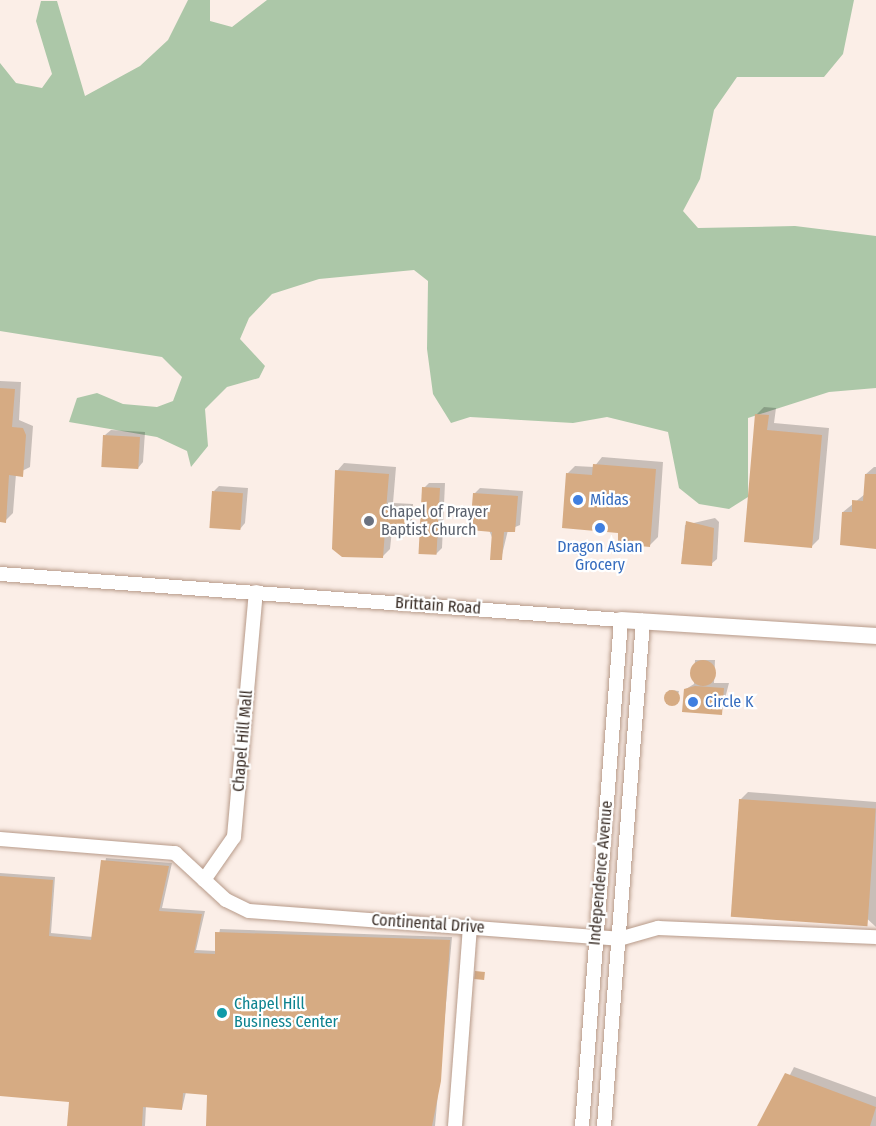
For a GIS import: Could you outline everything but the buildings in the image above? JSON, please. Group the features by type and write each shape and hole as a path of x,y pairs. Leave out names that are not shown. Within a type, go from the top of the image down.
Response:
{"main road":[{"name":"Brittain Road","path":"621,620 876,636"}],"street":[{"name":"Brittain Road","path":"0,574 621,620"},
{"name":"Chapel Hill Mall","path":"204,880 234,837 256,592"},
{"name":"Independence Avenue","path":"582,1126 621,620"},
{"name":"Independence Avenue","path":"604,1126 643,621"},
{"name":"Continental Drive","path":"0,839 170,852 204,880 249,911 619,939 658,928 876,938"},
{"path":"455,1126 470,927"}],"green space":[{"path":"188,0 210,0 210,21 232,27 267,0 854,0 843,54 824,77 737,77 714,110 700,179 683,211 698,228 795,226 876,236 876,388 829,392 748,418 748,497 729,509 699,504 679,488 668,432 607,417 573,423 470,417 451,423 433,394 427,349 428,281 414,270 319,279 272,294 249,318 240,339 265,366 259,378 227,387 205,409 208,446 191,467 187,451 157,437 69,422 77,398 97,393 123,404 157,407 173,401 182,377 162,357 0,331 0,63 16,83 42,88 52,74 36,21 41,1 57,1 85,96 140,66 168,40"}],"place":[{"name":"Midas","path":"578,500"},
{"name":"Chapel of Prayer Baptist Church","path":"369,521"},
{"name":"Dragon Asian Grocery","path":"600,528"},
{"name":"Circle K","path":"693,702"},
{"name":"Chapel Hill Business Center","path":"222,1013"}]}
